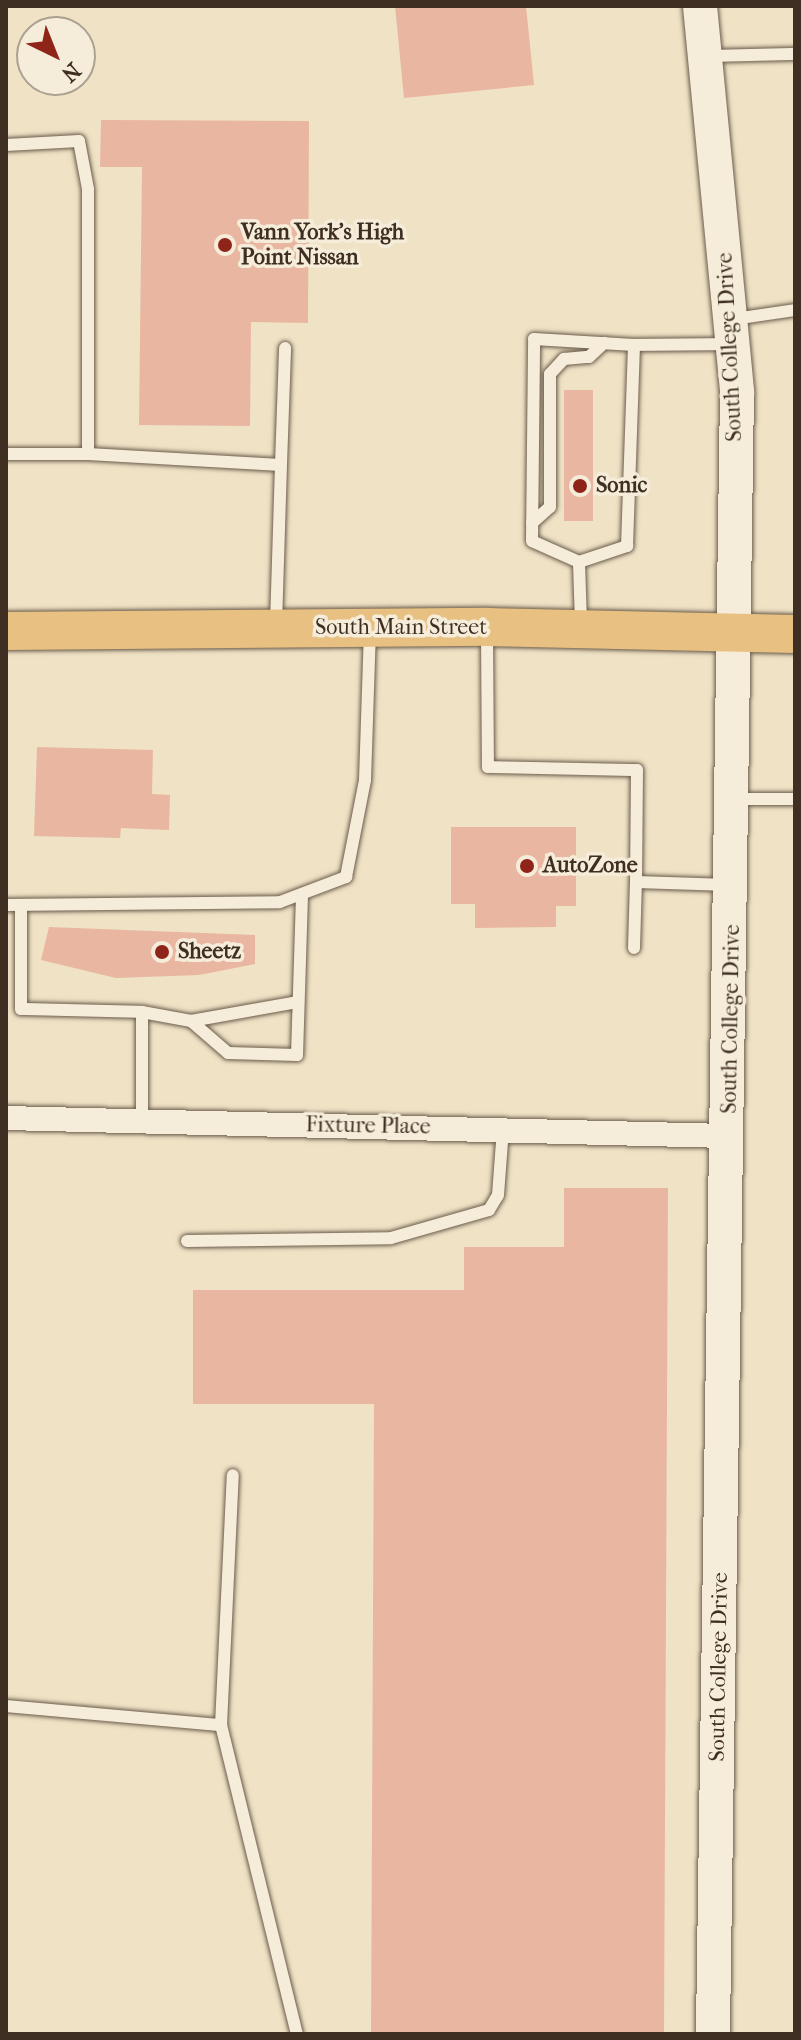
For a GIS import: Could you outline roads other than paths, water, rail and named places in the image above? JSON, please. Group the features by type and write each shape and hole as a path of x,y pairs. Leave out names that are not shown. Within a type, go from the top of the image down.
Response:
{"main road":[{"name":"South College Drive","path":"700,6 732,332 734,799 713,2034"},
{"name":"South Main Street","path":"6,631 487,627 795,634"}],"street":[{"name":"Fixture Place","path":"6,1118 729,1136"}],"lane":[{"path":"706,56 795,54"},
{"path":"6,145 79,141 88,189 88,454"},
{"path":"634,345 627,546 579,562 532,541 534,339 634,345 732,332 795,310"},
{"path":"532,523 550,507 550,374 564,359 589,357 604,343"},
{"path":"276,629 285,348"},
{"path":"6,454 88,454 281,465"},
{"path":"579,562 581,629"},
{"path":"487,627 488,767 637,770 634,948"},
{"path":"6,905 280,902 346,877 365,780 370,628"},
{"path":"734,799 795,799"},
{"path":"636,882 733,885"},
{"path":"191,1021 228,1053 297,1055 302,894"},
{"path":"21,905 21,1009 142,1012 191,1021 298,1002"},
{"path":"142,1012 142,1121"},
{"path":"187,1241 391,1238 489,1210 498,1195 503,1129"},
{"path":"233,1475 221,1725 297,2034"},
{"path":"6,1706 221,1725"}],"place":[{"name":"Vann York's High Point Nissan","path":"225,245"},
{"name":"Sonic","path":"580,486"},
{"name":"AutoZone","path":"527,866"},
{"name":"Sheetz","path":"162,952"}]}
